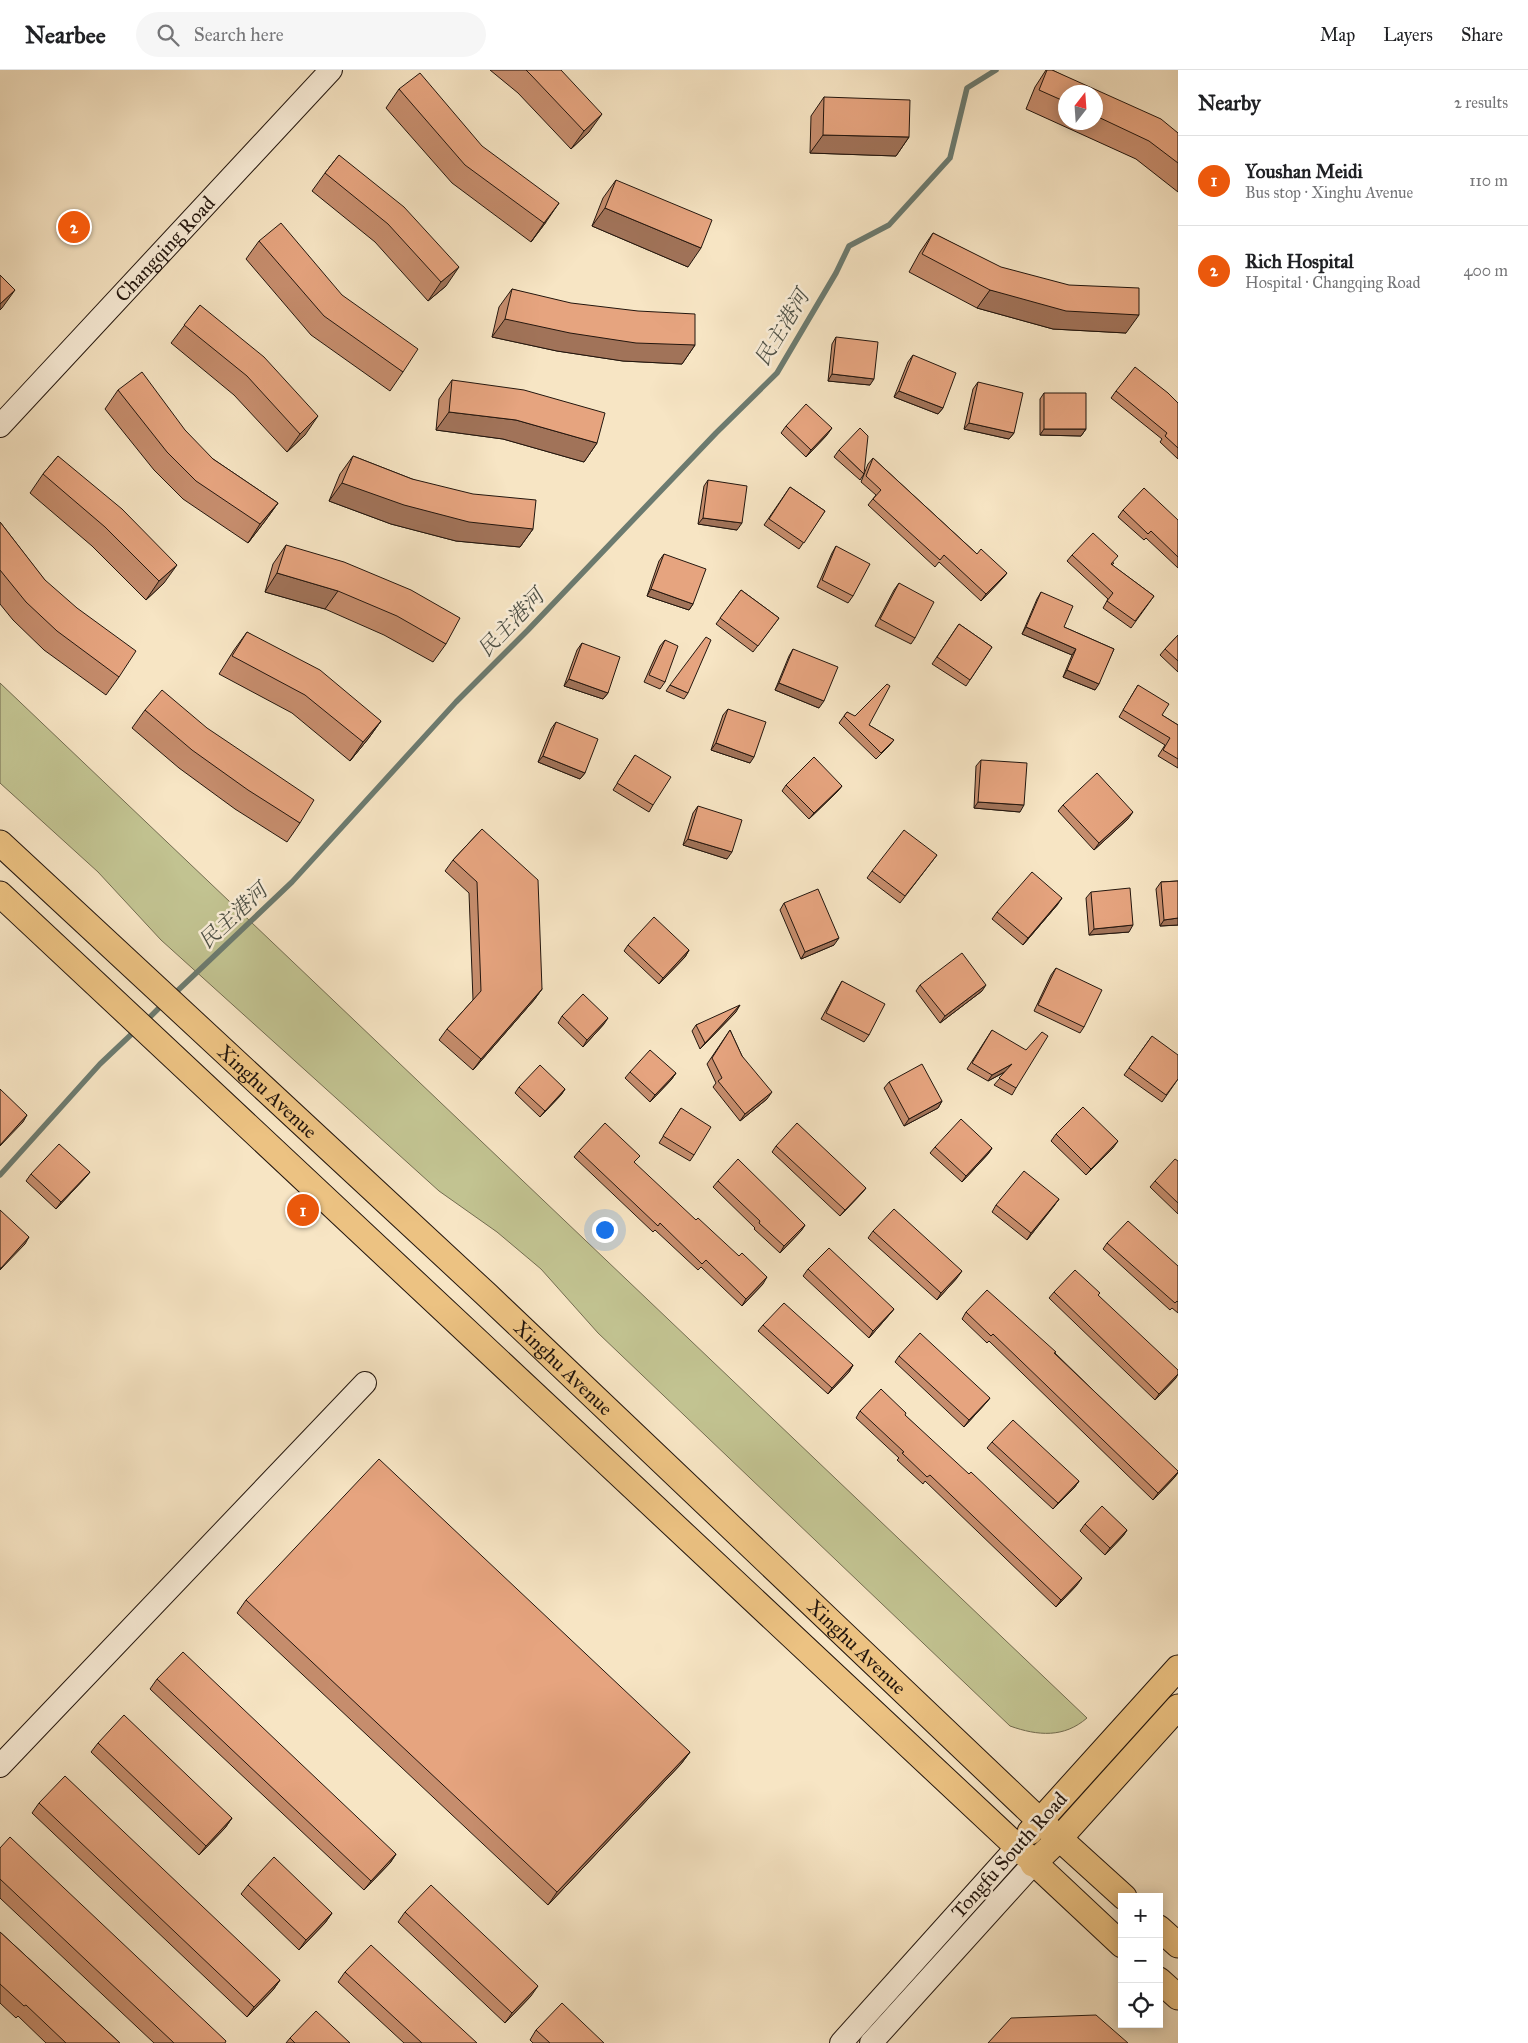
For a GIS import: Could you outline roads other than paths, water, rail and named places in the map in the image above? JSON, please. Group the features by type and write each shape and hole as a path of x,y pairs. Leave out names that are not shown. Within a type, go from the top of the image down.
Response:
{"main road":[{"name":"Xinghu Avenue","path":"0,843 487,1295 1059,1839 1120,1893"},
{"name":"Xinghu Avenue","path":"0,894 1118,1942"},
{"name":"Tongfu South Road","path":"1025,1856 1039,1820 1178,1668"},
{"name":"Tongfu South Road","path":"1025,1856 1059,1839 1178,1708"},
{"path":"1163,1932 1178,1945"},
{"path":"1162,1983 1178,1997"}],"street":[{"name":"Changqing Road","path":"0,426 331,70"},
{"path":"0,1766 364,1383"},
{"name":"Tongfu South Road","path":"841,2043 1025,1856"},
{"name":"Tongfu South Road","path":"871,2043 1025,1856"}],"waterway":[{"name":"民主港河","path":"173,995 292,882 456,702 528,630 716,433 777,373 836,273 849,246 889,225 950,158 967,88 996,70"},
{"name":"民主港河","path":"146,1021 164,1003"},
{"name":"民主港河","path":"0,1175 100,1064 137,1029"}],"place":[{"name":"Rich Hospital","path":"74,227"},
{"name":"Youshan Meidi","path":"303,1210"}]}
